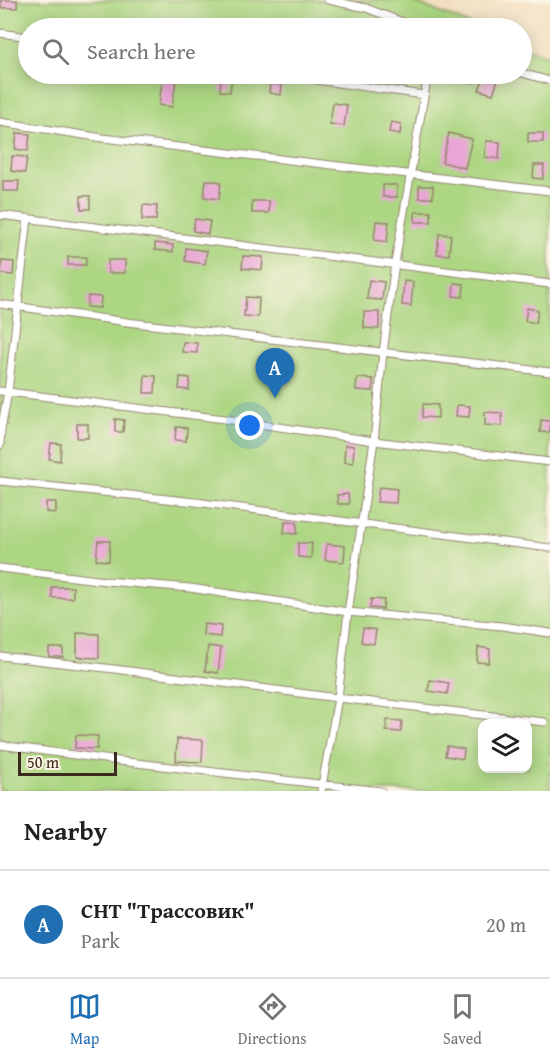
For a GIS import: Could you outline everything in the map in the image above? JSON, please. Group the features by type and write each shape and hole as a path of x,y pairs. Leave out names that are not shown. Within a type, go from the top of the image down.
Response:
{"lane":[{"path":"328,0 366,8 392,18"},
{"path":"0,33 18,36"},
{"path":"532,76 550,81"},
{"path":"345,84 424,95"},
{"path":"322,788 338,698 348,612 374,441 395,263 426,84"},
{"path":"0,122 103,138 550,191"},
{"path":"0,215 550,284"},
{"path":"0,445 4,391 28,218"},
{"path":"0,304 127,322 550,372"},
{"path":"4,391 225,419 374,441 550,462"},
{"path":"0,481 195,502 550,548"},
{"path":"0,568 106,581 190,588 348,612 502,626 550,633"},
{"path":"0,656 544,722"},
{"path":"0,745 322,788 381,791"}],"green space":[{"path":"0,0 408,0 454,18 18,18 18,84 532,84 532,50 550,57 550,791 0,791"}],"building":[{"path":"1,0 17,0 17,8 1,8"},
{"path":"162,84 175,84 172,107 159,105"},
{"path":"220,84 231,84 230,92 220,91"},
{"path":"270,84 282,85 281,95 269,93"},
{"path":"481,84 496,84 493,94 479,90"},
{"path":"333,103 347,105 344,126 330,124"},
{"path":"391,122 401,124 400,134 389,132"},
{"path":"17,133 30,134 28,151 15,149"},
{"path":"449,133 472,139 465,168 442,162"},
{"path":"528,133 543,133 543,142 528,142"},
{"path":"486,141 500,142 499,159 485,157"},
{"path":"12,156 27,157 25,173 11,171"},
{"path":"534,165 544,165 543,179 533,178"},
{"path":"206,180 221,182 219,199 204,197"},
{"path":"3,181 19,181 18,191 3,191"},
{"path":"383,185 397,185 397,197 383,197"},
{"path":"419,186 433,186 433,198 419,198"},
{"path":"81,196 90,196 90,209 81,209"},
{"path":"252,201 269,201 269,213 252,213"},
{"path":"143,205 157,206 156,220 142,220"},
{"path":"415,212 431,212 431,222 415,222"},
{"path":"195,219 210,221 208,234 193,231"},
{"path":"376,221 389,222 387,242 374,240"},
{"path":"439,234 451,235 449,255 437,254"},
{"path":"155,243 173,245 173,252 155,250"},
{"path":"186,248 207,251 205,264 185,261"},
{"path":"243,256 263,257 262,270 242,268"},
{"path":"68,257 86,257 86,265 68,265"},
{"path":"108,260 125,260 125,273 108,273"},
{"path":"2,261 14,262 13,275 1,274"},
{"path":"369,280 384,282 382,300 367,299"},
{"path":"404,281 413,282 411,306 402,305"},
{"path":"454,283 464,284 463,297 453,296"},
{"path":"88,296 101,297 100,308 87,307"},
{"path":"246,297 259,298 258,317 244,316"},
{"path":"527,308 538,310 536,323 525,321"},
{"path":"364,312 379,312 379,329 364,328"},
{"path":"183,342 197,343 197,353 182,352"},
{"path":"145,375 156,376 155,393 144,393"},
{"path":"180,377 190,378 189,390 179,389"},
{"path":"357,378 373,379 373,391 356,390"},
{"path":"423,404 438,405 438,418 422,417"},
{"path":"457,405 470,406 469,417 456,416"},
{"path":"485,412 502,413 502,426 485,425"},
{"path":"115,419 124,420 123,432 115,432"},
{"path":"541,420 550,421 550,433 540,432"},
{"path":"77,424 88,424 88,438 77,438"},
{"path":"176,427 187,428 186,441 175,440"},
{"path":"51,443 61,444 60,461 49,459"},
{"path":"345,445 354,446 353,463 344,462"},
{"path":"379,487 397,489 396,503 377,502"},
{"path":"348,494 349,504 338,504 337,495"},
{"path":"46,502 56,502 56,513 46,512"},
{"path":"285,521 297,522 297,534 284,533"},
{"path":"98,541 110,541 109,561 96,560"},
{"path":"298,543 312,543 311,558 298,557"},
{"path":"327,544 345,546 344,562 325,560"},
{"path":"52,587 73,587 73,598 52,598"},
{"path":"371,599 384,600 383,609 370,608"},
{"path":"204,624 221,626 220,637 203,635"},
{"path":"363,628 376,630 374,644 361,642"},
{"path":"77,633 99,634 99,658 77,657"},
{"path":"208,646 221,648 218,673 205,671"},
{"path":"478,647 490,649 489,663 477,662"},
{"path":"49,648 63,648 63,657 49,657"},
{"path":"430,680 449,683 447,694 428,691"},
{"path":"387,720 402,721 401,732 386,731"},
{"path":"76,735 98,736 97,749 75,748"},
{"path":"177,739 203,740 202,762 176,761"},
{"path":"447,746 464,749 463,759 445,756"}],"place":[{"name":"СНТ \"Трассовик\"","path":"275,398"}]}
